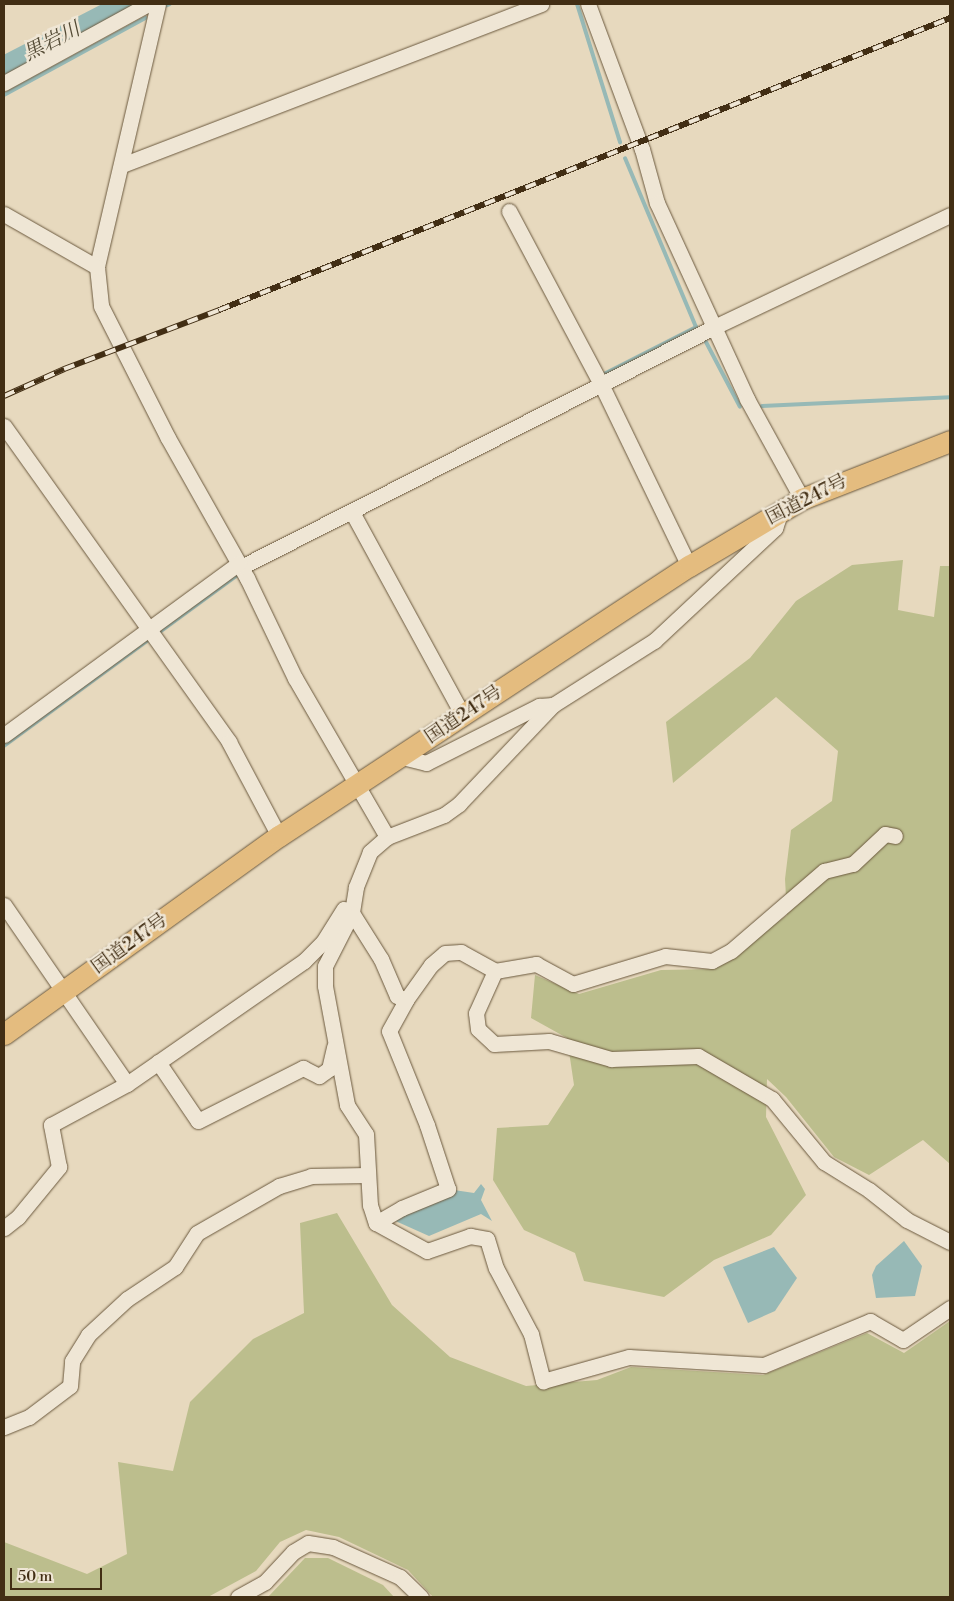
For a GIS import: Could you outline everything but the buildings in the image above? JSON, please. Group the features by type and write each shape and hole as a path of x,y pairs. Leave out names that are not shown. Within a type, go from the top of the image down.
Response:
{"highway":[{"name":"国道247号","path":"4,1034 280,836 689,566 802,499 950,441"}],"street":[{"path":"4,83 148,4"},
{"path":"158,4 97,267 101,306 120,347 242,569 295,678 388,837"},
{"path":"122,165 541,4"},
{"path":"588,4 642,148 657,203 712,328 802,499"},
{"path":"509,211 594,370 689,566"},
{"path":"4,214 97,267"},
{"path":"4,735 149,629 242,569 277,549 712,328 950,215"},
{"path":"4,426 229,742 280,836"},
{"path":"4,1228 18,1218 59,1167 51,1125 127,1084 304,961 323,942 356,887 370,852 388,837 444,815 459,804 553,705 654,641 775,528 781,511"},
{"path":"352,512 463,716"},
{"path":"402,757 426,763 539,706 553,705"},
{"path":"376,1223 402,1208 448,1189 427,1125 389,1031 406,1000 431,965 444,953 461,952 495,971 536,964 573,984 665,956 712,961 731,952 824,871 852,864 886,834 895,836"},
{"path":"356,887 352,912 325,966 325,986 348,1105 366,1134 367,1175 376,1223"},
{"path":"4,905 65,991 127,1084"},
{"path":"352,912 381,959 397,996 406,1000"},
{"path":"495,971 476,1013 478,1029 494,1044 549,1041 611,1059 698,1056 772,1099 824,1162 869,1190 907,1220 950,1242"},
{"path":"158,1062 198,1121 303,1068 319,1076 329,1069 335,1041"},
{"path":"4,1427 29,1418 70,1386 72,1361 88,1335 128,1300 175,1267 197,1234 279,1186 311,1176 367,1175"},
{"path":"376,1223 427,1251 470,1236 487,1239 496,1268 531,1334 543,1381 629,1357 764,1365 870,1320 903,1340 950,1308"},
{"path":"238,1597 265,1582 293,1552 308,1543 333,1548 400,1577 420,1597"}],"green space":[{"path":"903,560 898,610 934,617 940,566 950,566 950,1164 923,1140 869,1175 834,1157 786,1097 767,1079 766,1117 806,1195 771,1235 714,1260 664,1297 584,1281 575,1253 524,1230 493,1180 497,1128 548,1125 574,1085 567,1038 531,1018 535,975 579,994 661,970 715,969 787,915 785,879 791,830 832,801 838,751 776,697 673,783 666,722 750,658 796,601 852,565"},
{"path":"337,1213 392,1305 450,1357 526,1386 597,1380 631,1367 763,1375 867,1333 904,1353 950,1321 950,1597 433,1597 408,1570 339,1537 306,1530 280,1542 256,1571 208,1597 4,1597 4,1542 87,1574 127,1554 118,1462 173,1471 190,1402 253,1339 304,1313 300,1223"},
{"path":"305,1558 328,1558 383,1585 394,1597 268,1597"}],"water":[{"path":"481,1184 485,1189 481,1200 492,1221 481,1214 429,1236 391,1219 451,1196 454,1190 474,1193"},
{"path":"904,1241 922,1266 915,1296 876,1298 872,1275 876,1266"},
{"path":"774,1247 797,1278 775,1311 748,1323 723,1267"}],"waterway":[{"name":"黒岩川","path":"4,67 126,4"},
{"path":"165,6 170,4"},
{"path":"577,4 620,142"},
{"path":"4,95 145,18"},
{"path":"600,376 696,327 625,158"},
{"path":"706,342 740,407"},
{"path":"762,406 950,397"},
{"path":"157,634 240,573"},
{"path":"4,746 151,638"}],"railway":[{"path":"4,396 64,369 219,310 950,18"}]}
